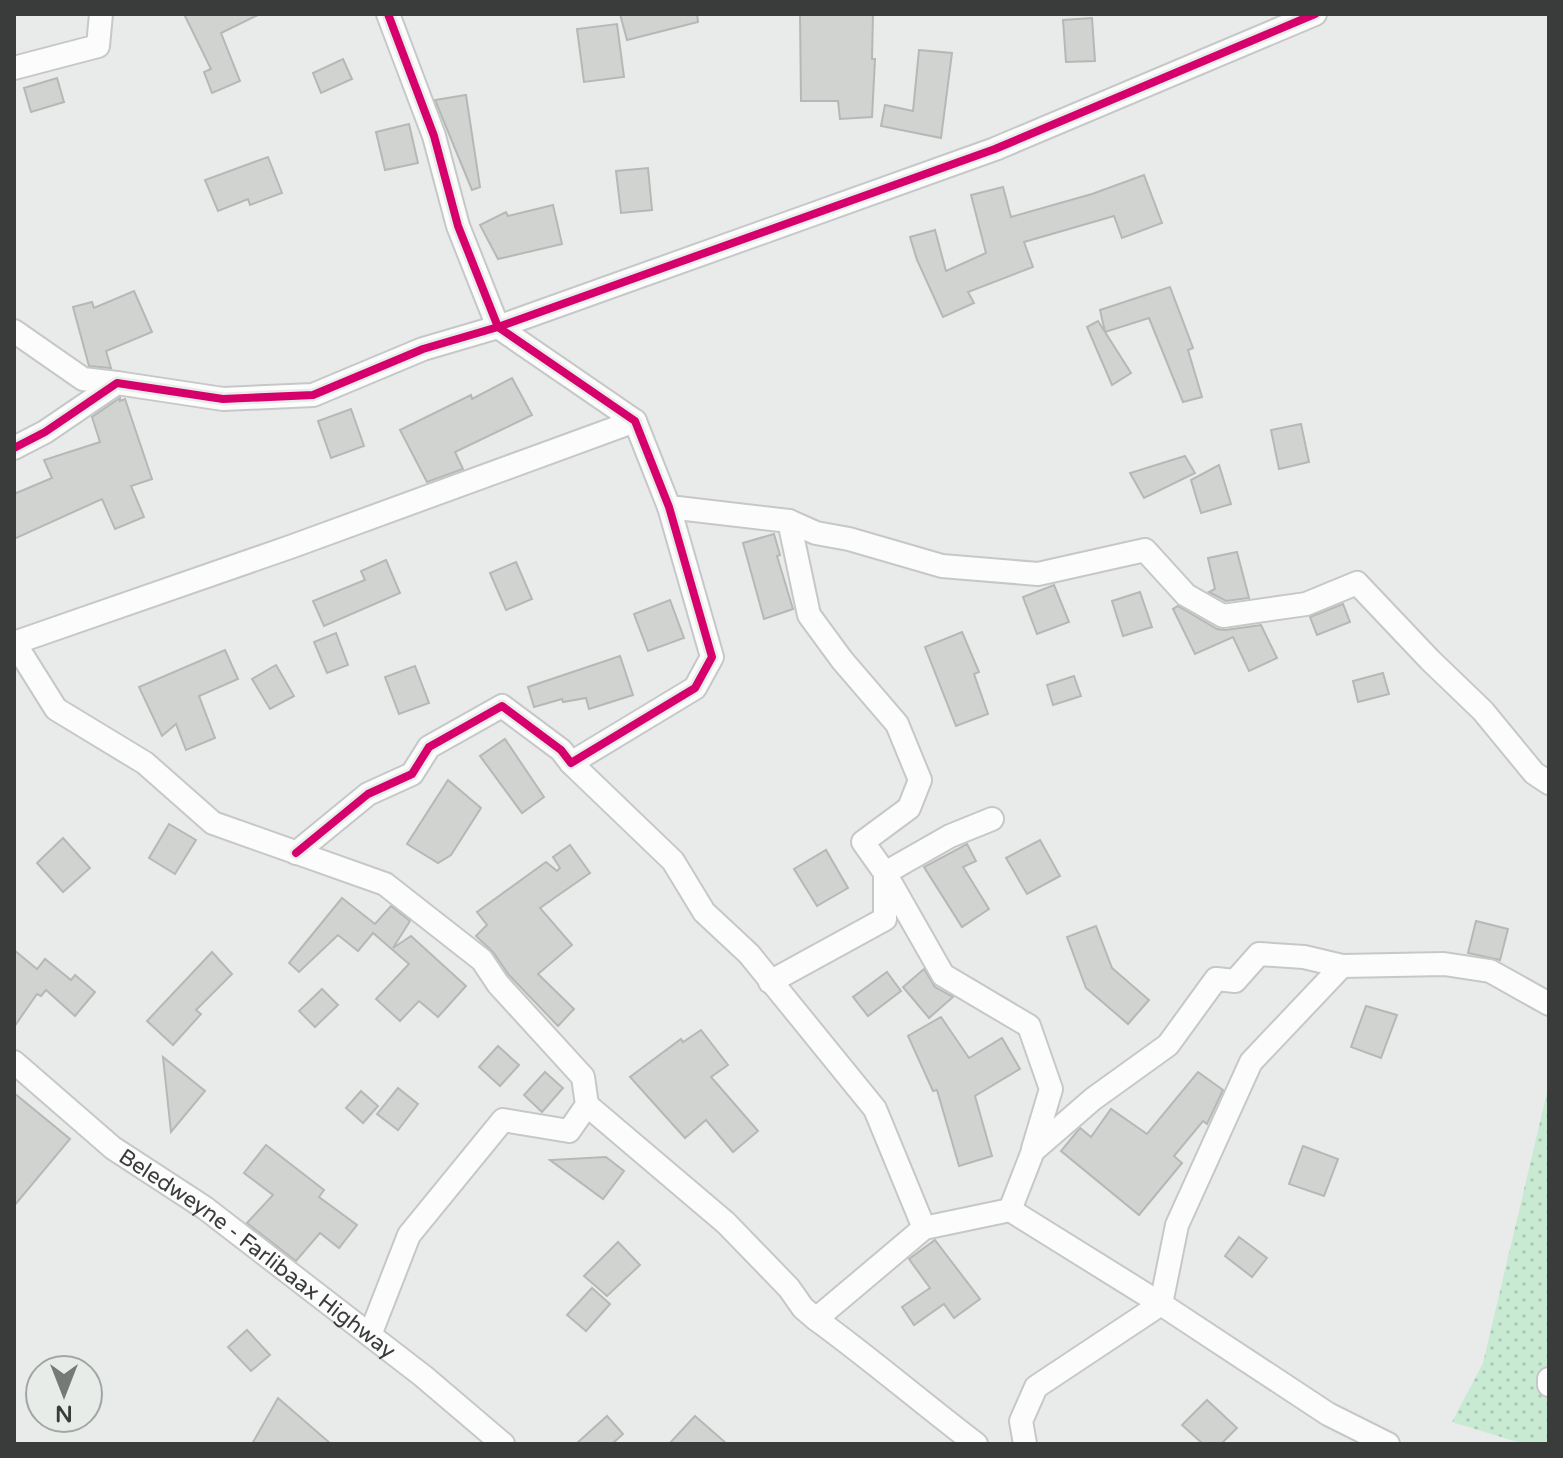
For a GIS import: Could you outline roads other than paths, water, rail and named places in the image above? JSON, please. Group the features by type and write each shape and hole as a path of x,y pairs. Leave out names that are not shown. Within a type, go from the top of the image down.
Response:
{"street":[{"path":"14,68 98,46 101,14"},
{"path":"388,14 434,136 458,226 498,327 635,421 669,507 712,657 695,688 571,763"},
{"path":"14,331 83,379 223,399 313,395 423,349 498,327 995,149 1315,14"},
{"path":"14,448 45,432 117,383"},
{"path":"635,421 293,546 14,643 56,709 145,763 213,823 385,884 482,960 498,984 583,1077 587,1105 726,1223 789,1288 803,1308 872,1359 976,1444"},
{"path":"669,507 789,521 816,533 849,539 942,566 1038,574 1145,550 1186,595 1223,616 1306,604 1357,583 1483,711 1534,773 1549,783"},
{"path":"789,521 809,615 842,660 897,724 920,780 909,808 863,842 885,873 943,975 1029,1026 1051,1089 1033,1151 1010,1210"},
{"path":"296,853 368,794 412,774 429,747 502,706 561,750 673,861 704,912 749,954 875,1109 924,1228"},
{"path":"885,873 950,836 992,819"},
{"path":"770,982 885,919 885,873"},
{"path":"1033,1151 1093,1099 1168,1045 1216,979 1235,981 1259,954 1304,957 1342,966 1444,964 1490,971 1549,1004"},
{"path":"1025,1444 1021,1421 1036,1387 1161,1304 1177,1225 1251,1062 1342,966"},
{"name":"Beledweyne - Farlibaax Highway","path":"14,1062 113,1148 205,1208 370,1335 503,1444"},
{"path":"370,1335 409,1235 503,1120 569,1131 587,1105"},
{"path":"816,1319 924,1228 1010,1210 1161,1304 1328,1414 1388,1444"},
{"path":"1549,1379 1549,1385"}]}
